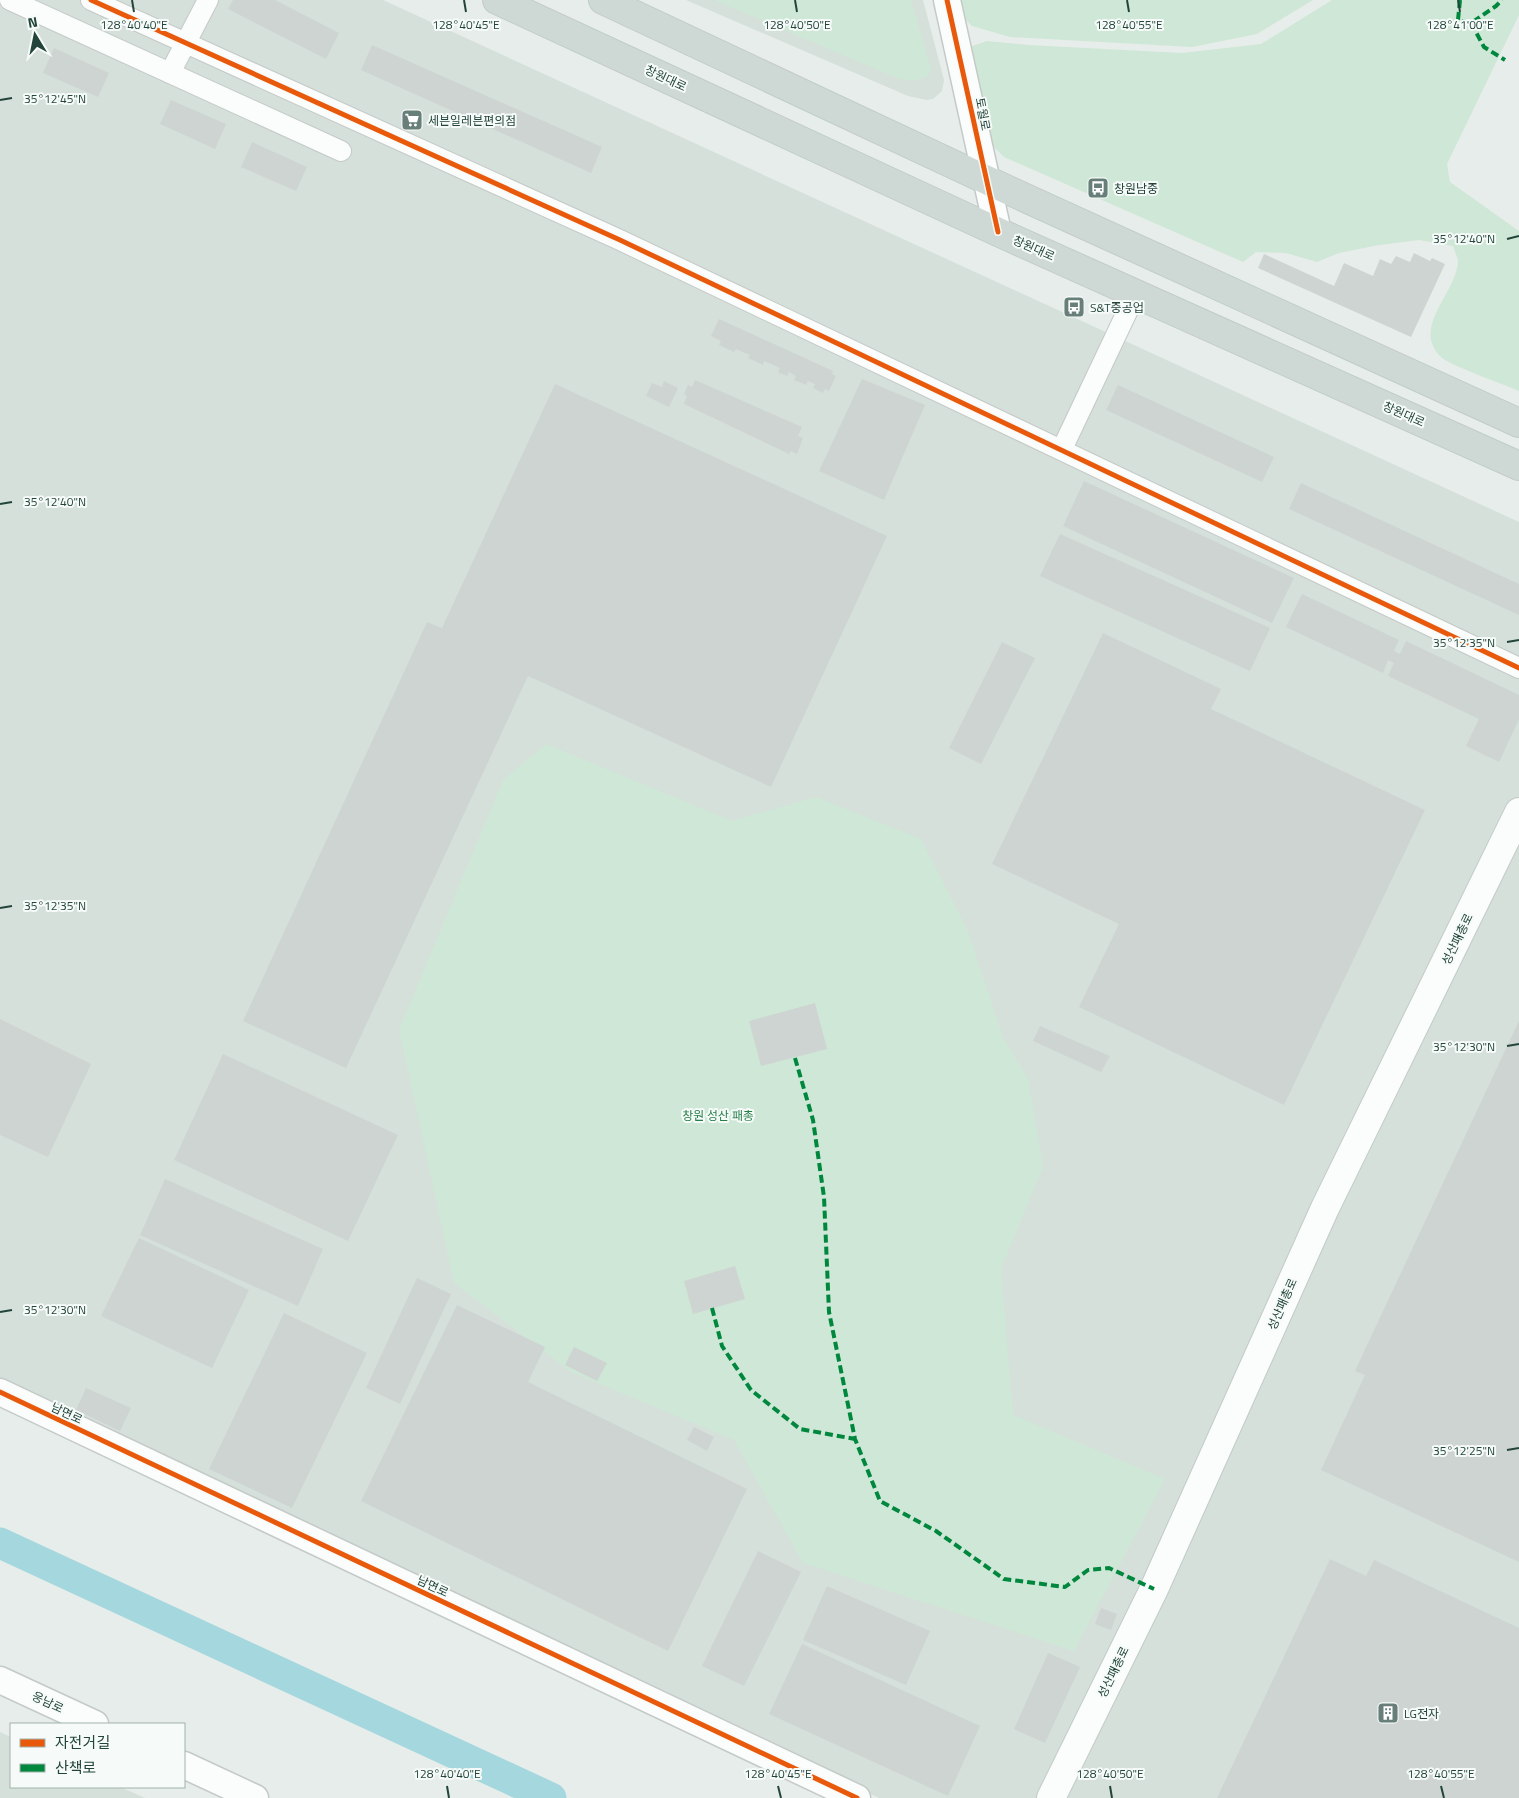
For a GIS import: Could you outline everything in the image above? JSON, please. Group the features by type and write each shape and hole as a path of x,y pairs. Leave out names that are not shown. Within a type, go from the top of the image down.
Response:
{"main road":[{"name":"창원대로","path":"497,0 998,232 1519,466"},
{"path":"603,0 987,180 1519,423"},
{"name":"성산패총로","path":"1051,1798 1154,1589 1325,1208 1519,812"}],"street":[{"path":"10,0 341,151"},
{"path":"91,0 620,240 1519,668"},
{"path":"170,73 184,42 208,0"},
{"name":"토월로","path":"947,0 998,232"},
{"path":"1062,449 1136,293"},
{"name":"남면로","path":"0,1392 858,1798"},
{"name":"웅남로","path":"0,1680 93,1723"},
{"path":"185,1765 255,1798"}],"shaded area":[{"path":"0,0 383,0 1519,522 1519,1798 879,1798 0,1378"},
{"path":"686,0 923,0 944,80 942,91 933,99 927,100 908,96"},
{"path":"0,1732 10,1737 10,1788 122,1788 145,1798 0,1798"}],"green space":[{"path":"714,0 911,0 931,69 927,77 914,81 899,79"},
{"path":"954,0 1313,0 1257,34 1192,47 1010,37 972,26 956,10"},
{"path":"1332,0 1519,0 1519,15 1447,164 1450,182 1519,231 1519,391 1447,361 1441,357 1433,346 1431,334 1433,322 1456,272 1458,260 1453,246 1419,240 1339,253 1317,262 1286,253 1256,252 1243,262 1004,157 986,139 969,47 987,41 1182,53 1261,44"},
{"name":"창원 성산 패총","path":"546,744 732,821 816,797 921,839 967,929 1003,1037 1028,1079 1043,1167 1001,1269 1013,1415 1165,1479 1074,1651 803,1563 734,1440 571,1372 454,1283 399,1030 503,780"}],"building":[{"path":"233,0 275,0 339,33 326,59 228,9"},
{"path":"372,45 602,147 591,173 361,70"},
{"path":"54,48 109,73 98,97 43,73"},
{"path":"171,100 226,124 215,149 160,124"},
{"path":"252,142 307,167 296,191 241,167"},
{"path":"1414,253 1430,261 1432,258 1445,264 1411,337 1258,268 1264,254 1334,286 1344,263 1373,276 1380,259 1391,264 1396,256 1410,262"},
{"path":"719,319 833,371 832,374 836,376 829,391 825,389 823,393 813,388 815,384 808,381 806,385 794,380 796,376 789,372 787,376 778,372 780,368 764,361 763,365 748,358 750,355 736,349 734,352 719,345 721,341 711,336"},
{"path":"862,379 925,405 884,500 819,471"},
{"path":"695,380 802,427 798,436 803,438 797,454 791,451 789,454 684,404 687,396 684,394 688,385 692,387"},
{"path":"664,381 678,388 669,407 646,396 652,383 662,387"},
{"path":"555,384 887,536 771,787 528,676 346,1068 243,1021 427,622 442,628"},
{"path":"1118,385 1274,457 1262,482 1106,410"},
{"path":"1084,481 1294,578 1272,623 1063,526"},
{"path":"1301,483 1519,584 1519,615 1289,509"},
{"path":"1060,534 1270,628 1250,671 1040,576"},
{"path":"1302,594 1399,640 1394,651 1400,654 1406,641 1519,695 1519,719 1499,762 1466,746 1479,719 1388,676 1394,663 1388,660 1383,673 1286,627"},
{"path":"1103,633 1221,689 1211,709 1425,810 1284,1105 1079,1007 1119,924 992,864"},
{"path":"1002,642 1035,658 981,764 949,748"},
{"path":"815,1003 827,1049 761,1066 749,1021"},
{"path":"0,1019 91,1064 48,1157 0,1135"},
{"path":"1519,1021 1519,1562 1321,1470 1365,1375 1355,1371"},
{"path":"1040,1026 1110,1056 1101,1072 1033,1041"},
{"path":"223,1054 398,1135 348,1241 174,1160"},
{"path":"165,1179 323,1249 298,1306 140,1235"},
{"path":"139,1238 249,1290 212,1368 101,1316"},
{"path":"735,1266 745,1299 693,1314 684,1281"},
{"path":"417,1278 451,1294 400,1404 366,1388"},
{"path":"457,1305 545,1347 528,1382 747,1489 668,1651 361,1501"},
{"path":"284,1313 367,1353 292,1508 209,1469"},
{"path":"574,1347 607,1363 597,1381 565,1365"},
{"path":"86,1388 131,1408 120,1431 76,1410"},
{"path":"694,1427 714,1437 707,1451 687,1440"},
{"path":"758,1551 801,1572 744,1686 702,1666"},
{"name":"LG전자","path":"1330,1559 1366,1576 1374,1560 1519,1628 1519,1798 1217,1798"},
{"path":"827,1586 930,1631 906,1685 803,1640"},
{"path":"1101,1608 1117,1614 1111,1630 1095,1624"},
{"path":"802,1644 980,1726 948,1796 769,1714"},
{"path":"1048,1653 1080,1667 1045,1743 1014,1729"}],"waterway":[{"path":"0,1543 551,1798"}],"marked path":[{"path":"1460,0 1458,20 1471,23 1502,0"},
{"path":"1471,23 1484,47 1505,60"},
{"path":"795,1058 813,1120 824,1197 829,1312 855,1439 880,1501 936,1531 1004,1579 1065,1587 1088,1570 1109,1568 1154,1589"},
{"path":"712,1308 722,1346 751,1390 800,1429 855,1439"}],"cycle path":[{"path":"91,0 620,240 1519,668"},
{"path":"947,0 998,232"},
{"path":"0,1392 857,1798"}],"place":[{"name":"세븐일레븐편의점","path":"412,120"},
{"name":"창원남중","path":"1098,188"},
{"name":"S&T중공업","path":"1074,307"},
{"name":"LG전자","path":"1388,1713"}]}
